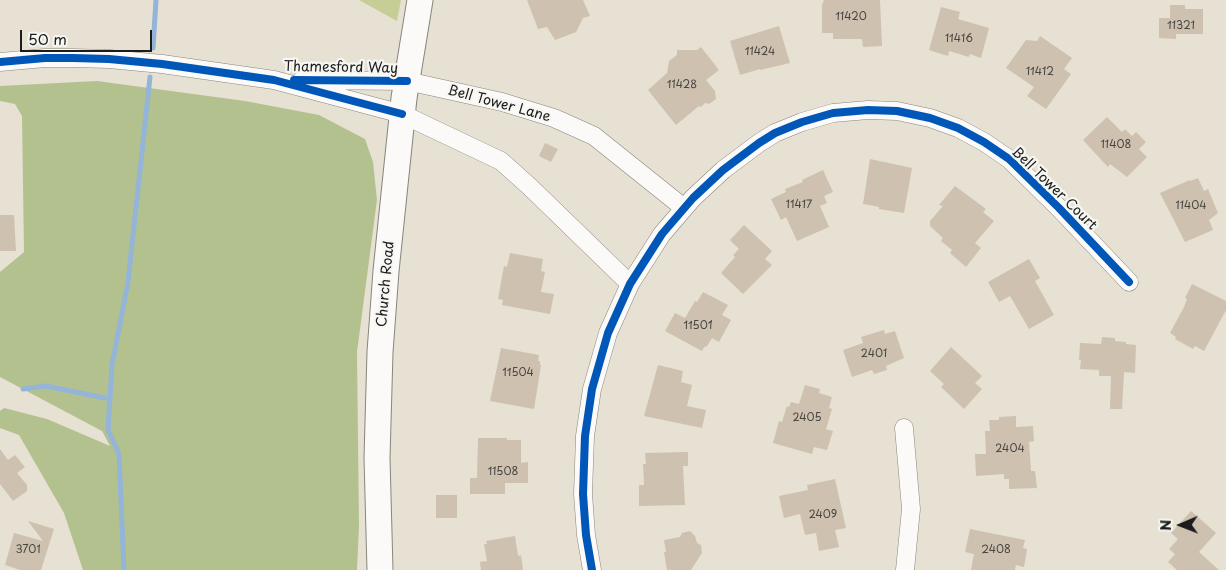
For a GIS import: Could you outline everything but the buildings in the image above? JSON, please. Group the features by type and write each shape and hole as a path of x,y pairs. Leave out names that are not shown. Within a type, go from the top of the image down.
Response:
{"main road":[{"name":"Church Road","path":"380,570 378,458 380,352 402,114 420,0"}],"street":[{"name":"Thamesford Way","path":"0,62 45,58 109,59 162,64 274,80 402,114"},
{"name":"Thamesford Way","path":"274,80 407,81"},
{"name":"Bell Tower Lane","path":"407,81 502,102 554,118 594,136 684,208"},
{"name":"Bell Tower Court","path":"592,570 586,535 583,494 585,436 592,389 608,334 630,284 656,242 684,208 723,170 775,133 802,122 833,113 868,110 898,111 930,118 958,128 984,142 1008,159 1059,208 1128,282"},
{"path":"402,114 501,161 630,284"},
{"path":"904,428 911,509 906,570"}],"green space":[{"path":"359,0 401,0 397,21"},
{"path":"97,81 245,101 319,115 365,139 373,162 377,200 357,352 359,526 357,570 83,570 64,513 19,435 0,428 0,411 4,408 47,419 110,446 102,431 0,377 0,272 24,252 22,116 15,104 0,101 0,86"}],"waterway":[{"path":"153,48 156,0"},
{"path":"124,570 119,454 108,430 112,365 128,282 150,77"},
{"path":"23,389 46,386 110,399"}],"cycle path":[{"path":"0,62 45,58 73,58 162,64 274,80 402,114"},
{"path":"294,80 407,81"},
{"path":"592,570 586,535 583,494 585,436 592,389 608,333 630,284 662,234 693,198 723,170 775,133 802,122 833,113 868,110 897,111 930,118 958,128 984,142 1009,159 1059,208 1129,282"}]}
